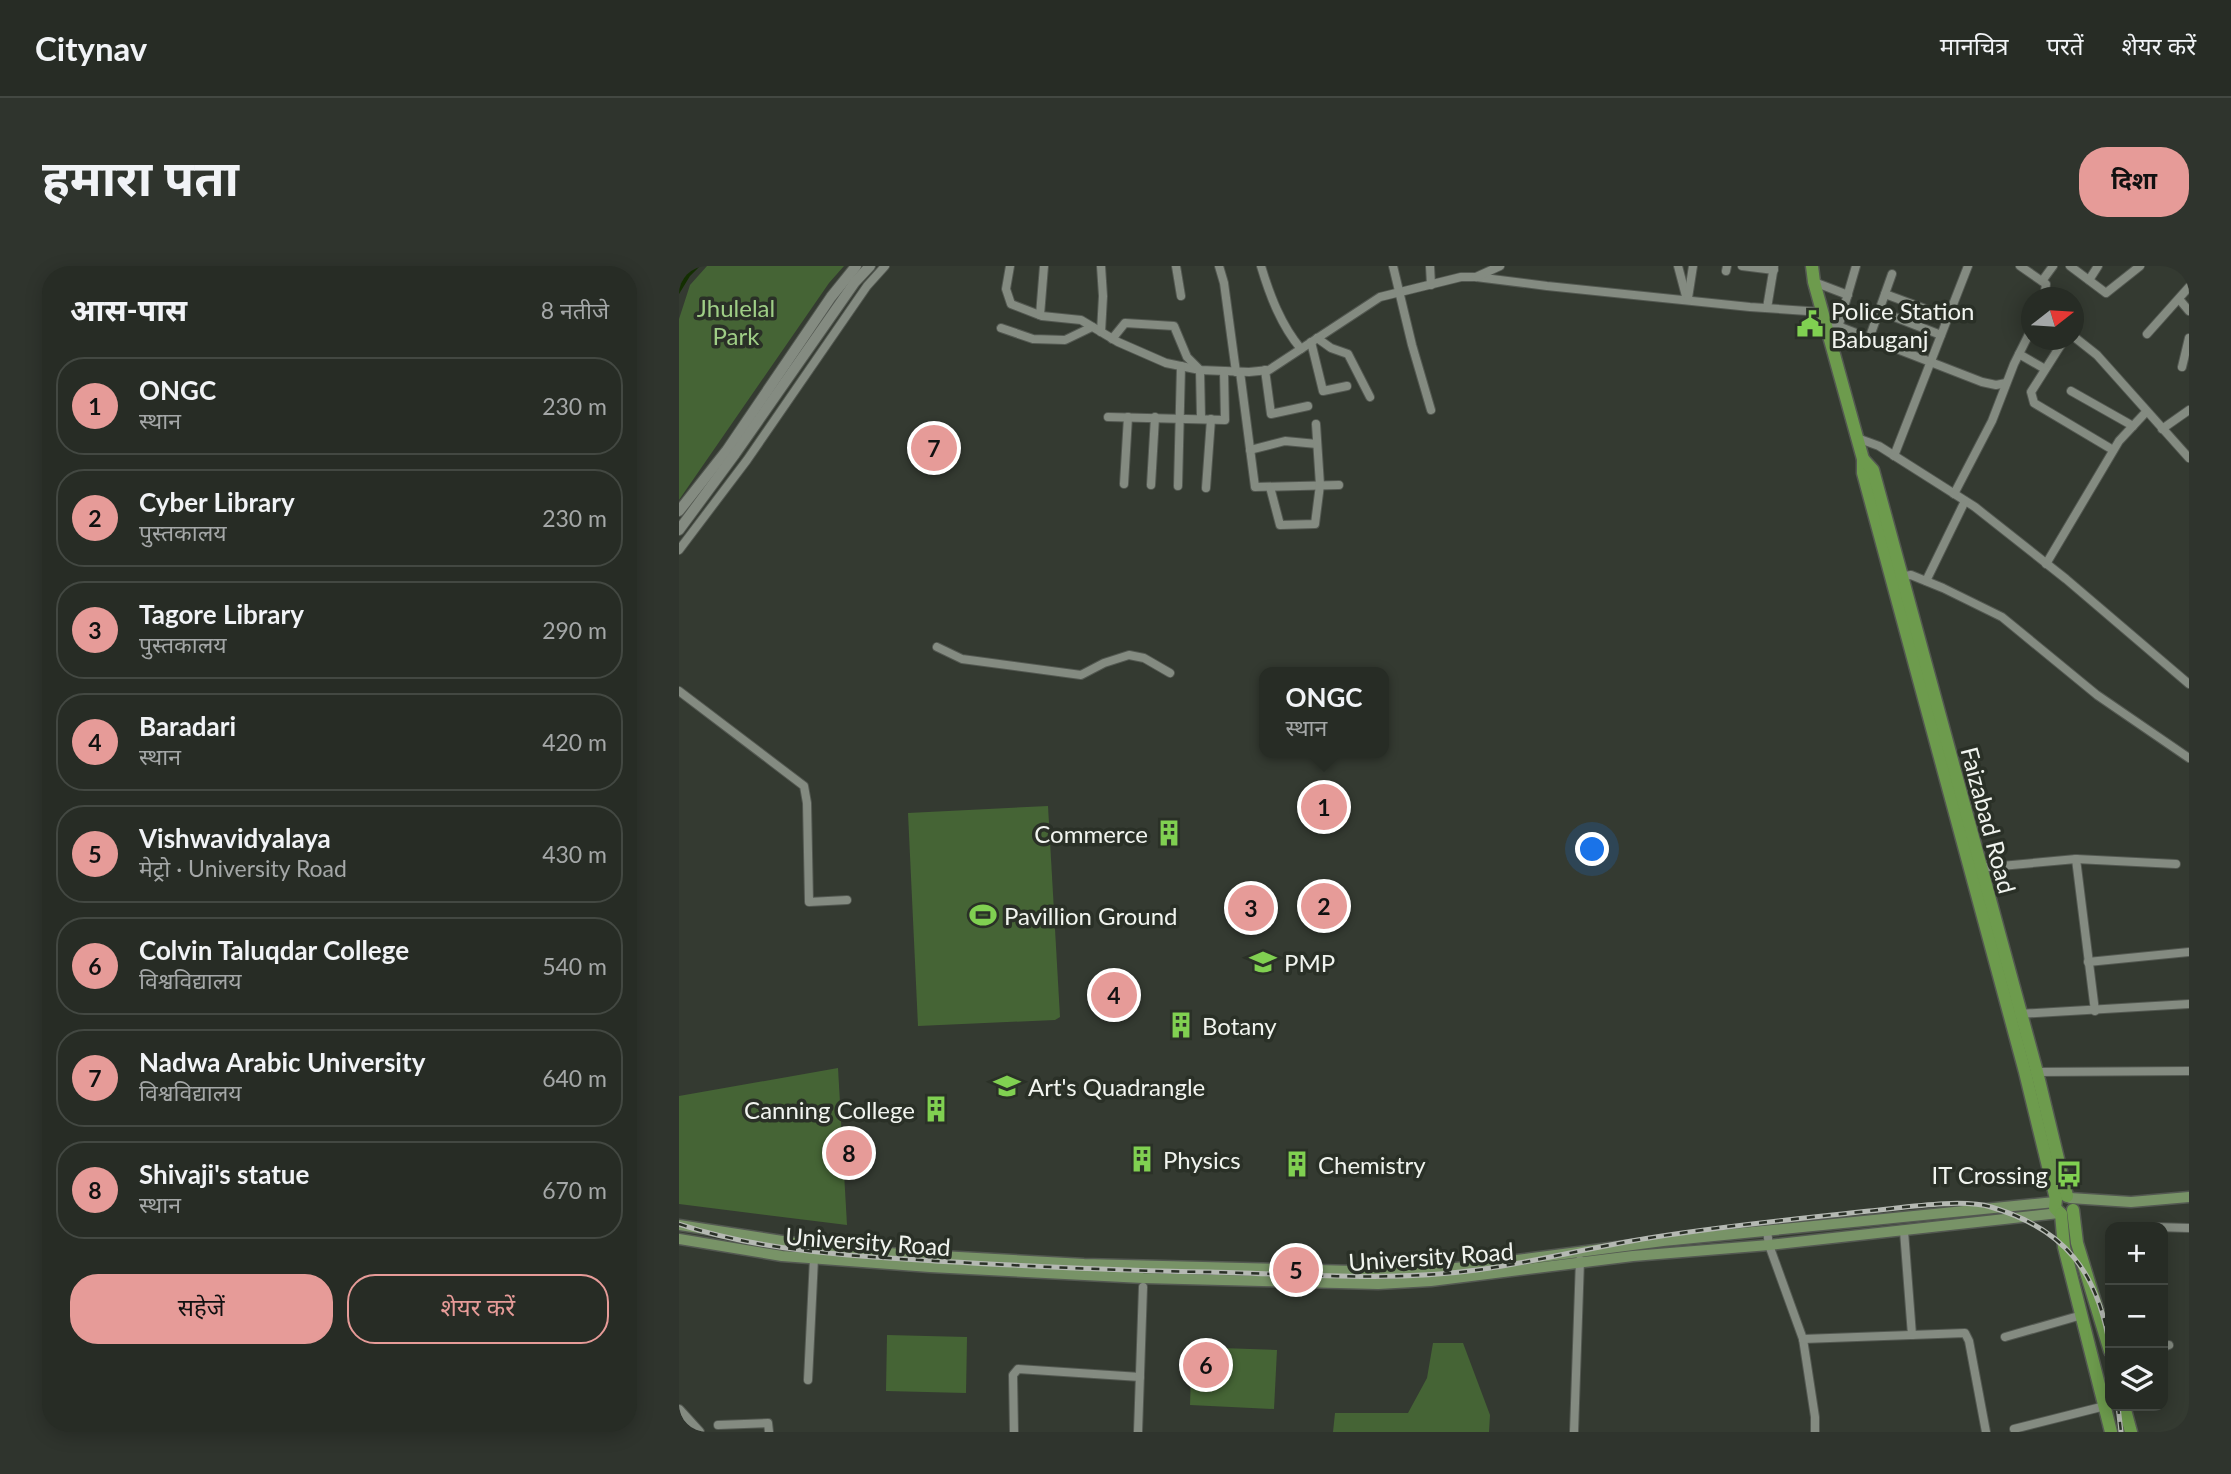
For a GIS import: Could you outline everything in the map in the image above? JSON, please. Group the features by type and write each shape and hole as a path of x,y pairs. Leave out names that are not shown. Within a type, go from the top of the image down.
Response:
{"main road":[{"name":"Faizabad Road","path":"1812,266 1814,282 1863,459 1863,473 1896,577 2031,1072 2064,1205 2109,1348"},
{"path":"2064,1205 2189,1197"},
{"path":"2064,1205 2189,1204"},
{"name":"Faizabad Road","path":"2064,1205 2064,1247 2105,1406"},
{"name":"University Road","path":"679,1225 860,1257 1143,1278 1378,1284 1431,1281 1674,1253 1904,1231 2064,1205"},
{"name":"University Road","path":"679,1239 782,1256 814,1258 860,1257 1380,1272 1448,1269 1672,1240 2064,1205"},
{"path":"1672,1240 1674,1253"},
{"name":"Faizabad Road","path":"2106,1411 2111,1432"},
{"path":"2125,1411 2131,1432"}],"street":[{"path":"679,511 727,450 831,297 856,266"},
{"path":"679,530 855,282 870,266"},
{"path":"679,550 747,460 867,286 885,266"},
{"path":"1010,266 1006,289 1011,304 1040,315 1081,320 1112,339 1166,363 1200,370 1265,370 1380,297 1461,277 1476,277 1823,316 1838,328 1982,382 1996,385 2006,383"},
{"path":"1040,315 1044,266"},
{"path":"1101,266 1101,332"},
{"path":"1176,266 1181,296"},
{"path":"1219,266 1224,283 1255,487 1339,485"},
{"path":"1261,266 1267,287 1287,332 1301,349"},
{"path":"1393,266 1431,410"},
{"path":"1430,266 1431,285"},
{"path":"1476,277 1500,266"},
{"path":"1678,266 1687,300"},
{"path":"1687,300 1693,266"},
{"path":"1742,266 1774,268 1767,308"},
{"path":"1838,328 1856,266"},
{"path":"1894,456 1968,266"},
{"path":"2020,266 2046,284 2046,287"},
{"path":"2042,281 2053,266"},
{"path":"2070,266 2106,293 2140,266"},
{"path":"2089,280 2098,266"},
{"path":"1869,339 1892,274"},
{"path":"1814,282 1849,295"},
{"path":"2147,334 2189,287"},
{"path":"1885,294 1947,317"},
{"path":"2179,299 2189,311"},
{"path":"1879,311 1941,335"},
{"path":"1112,339 1125,323 1174,326 1187,357 1200,370 1201,418"},
{"path":"1001,328 1033,339 1065,340 1092,327"},
{"path":"2182,367 2189,338"},
{"path":"1314,340 1323,391 1347,386"},
{"path":"1314,340 1348,354 1370,397"},
{"path":"2084,344 2097,355 2189,458"},
{"path":"1954,494 1991,421 2021,350"},
{"path":"2057,350 2031,392 2033,403 2113,450"},
{"path":"2019,354 2045,369"},
{"path":"1178,486 1181,366"},
{"path":"1265,370 1271,414 1308,406"},
{"path":"1108,416 1224,420 1224,371"},
{"path":"2071,391 2133,426"},
{"path":"2162,429 2189,410"},
{"path":"2046,564 2113,450 2146,412"},
{"path":"1124,484 1128,417"},
{"path":"1151,485 1155,417"},
{"path":"1206,488 1211,419"},
{"path":"1271,487 1280,525 1315,524 1320,485 1316,424"},
{"path":"1857,438 1894,456 1965,501 2046,564 2189,684"},
{"path":"1250,450 1285,441 1317,444"},
{"path":"1926,581 1965,501"},
{"path":"1896,577 1911,575 2002,617 2097,695 2189,758"},
{"path":"937,647 962,659 1081,675 1104,663 1129,656 1145,657 1170,673"},
{"path":"679,691 804,786 807,803 809,902 847,900"},
{"path":"1975,870 2076,859 2176,864"},
{"path":"2076,859 2095,1011"},
{"path":"2088,962 2189,952"},
{"path":"2015,1015 2189,1004"},
{"path":"2031,1072 2189,1071"},
{"path":"2168,1227 2189,1228"},
{"path":"1767,1231 1769,1245 1803,1339 1815,1432"},
{"path":"1904,1231 1912,1335"},
{"path":"1574,1432 1580,1251"},
{"path":"808,1380 814,1258"},
{"path":"1138,1432 1143,1287"},
{"path":"2005,1337 2082,1315"},
{"path":"1803,1339 1965,1333 1969,1341 1986,1432"},
{"path":"1014,1432 1013,1375 1018,1369 1140,1377"},
{"path":"2014,1429 2105,1406"},
{"path":"679,1410 699,1432"},
{"path":"723,1432 718,1425 768,1423 769,1432"}],"green space":[{"name":"Jhulelal Park","path":"707,266 844,266 829,283 679,500 679,319 690,285"},
{"name":"Pavillion Ground","path":"1048,806 1060,1017 1055,1020 918,1026 908,813"},
{"path":"838,1068 847,1225 679,1204 679,1096"},
{"path":"887,1335 967,1337 966,1393 886,1391"},
{"path":"1433,1343 1463,1343 1490,1415 1489,1432 1333,1432 1335,1413 1408,1413 1427,1378"},
{"path":"1192,1347 1277,1350 1274,1409 1190,1405"}],"shaded area":[{"path":"679,266 700,266 679,294"}],"railway":[{"path":"679,1224 774,1246 871,1257 1107,1269 1411,1276 1477,1270 1731,1226 1964,1203 1991,1207 2017,1216 2058,1241 2074,1257 2087,1276 2097,1297 2105,1326"},
{"path":"2119,1411 2121,1432"}],"place":[{"name":"Police Station Babuganj","path":"1810,324"},
{"name":"Nadwa Arabic University","path":"934,448"},
{"name":"ONGC","path":"1324,807"},
{"name":"Commerce","path":"1169,833"},
{"name":"Cyber Library","path":"1324,906"},
{"name":"Tagore Library","path":"1251,908"},
{"name":"Pavillion Ground","path":"983,915"},
{"name":"PMP","path":"1263,962"},
{"name":"Baradari","path":"1114,995"},
{"name":"Botany","path":"1181,1025"},
{"name":"Art's Quadrangle","path":"1007,1086"},
{"name":"Canning College","path":"936,1109"},
{"name":"Shivaji's statue","path":"849,1153"},
{"name":"Physics","path":"1142,1159"},
{"name":"Chemistry","path":"1297,1164"},
{"name":"IT Crossing","path":"2069,1174"},
{"name":"Vishwavidyalaya","path":"1296,1270"},
{"name":"Colvin Taluqdar College","path":"1206,1365"}]}
